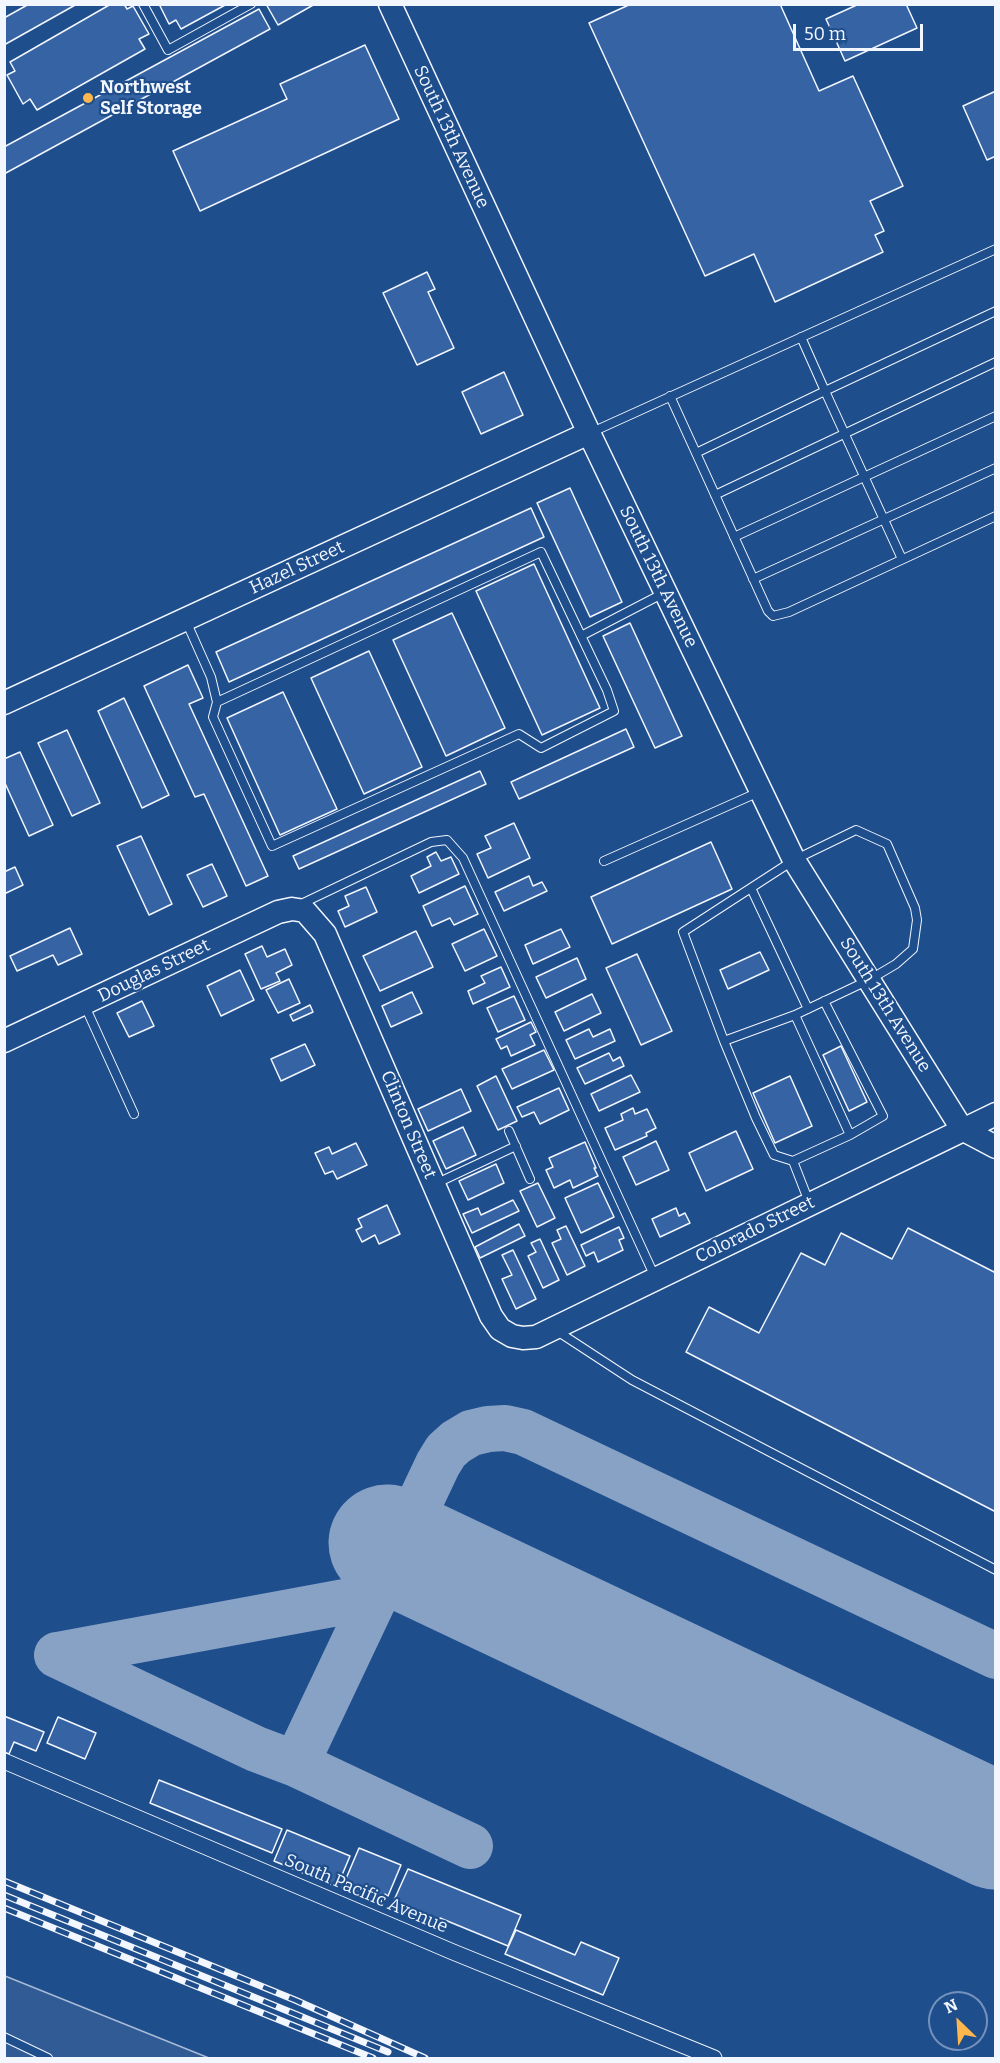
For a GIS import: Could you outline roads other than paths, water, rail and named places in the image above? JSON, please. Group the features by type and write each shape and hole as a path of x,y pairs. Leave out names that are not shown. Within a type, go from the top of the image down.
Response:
{"street":[{"name":"South 13th Avenue","path":"390,4 589,433 794,860 962,1129"},
{"name":"Hazel Street","path":"5,701 589,433"},
{"name":"Douglas Street","path":"4,1041 278,912 298,910"},
{"name":"Clinton Street","path":"298,910 325,934 491,1316 500,1329 512,1336"},
{"name":"Colorado Street","path":"512,1336 536,1337 996,1114"},
{"path":"962,1129 996,1147"},
{"name":"South Pacific Avenue","path":"4,1761 453,1952 714,2058"}],"lane":[{"path":"143,4 168,50 250,4"},
{"path":"589,433 996,249"},
{"path":"696,453 996,311"},
{"path":"801,337 902,559"},
{"path":"715,495 996,362"},
{"path":"670,396 772,616 789,612 996,516"},
{"path":"734,537 996,416"},
{"path":"753,579 996,468"},
{"path":"185,620 211,677 217,702 213,717 272,846 519,734 541,748 614,711 607,690 541,552 217,702"},
{"path":"581,636 665,592"},
{"path":"604,861 761,791"},
{"path":"724,1041 795,1015 824,1001 869,980 896,964 913,949 917,920 915,908 887,844 856,830 794,860 682,932 724,1041 756,1118 774,1155 793,1161 850,1136 884,1116 824,1001"},
{"path":"298,910 431,842 447,840 463,858 656,1278"},
{"path":"751,888 808,1009"},
{"path":"84,1005 134,1114"},
{"path":"795,1015 850,1136"},
{"path":"509,1131 530,1179"},
{"path":"434,1185 516,1146"},
{"path":"793,1161 809,1203"},
{"path":"553,1329 632,1380 996,1570"},
{"path":"4,2037 48,2058"}],"railway":[{"path":"4,1881 295,2000 425,2058"},
{"path":"4,1895 388,2052"},
{"path":"4,1908 373,2058"}],"place":[{"name":"Northwest Self Storage","path":"88,98"}]}
